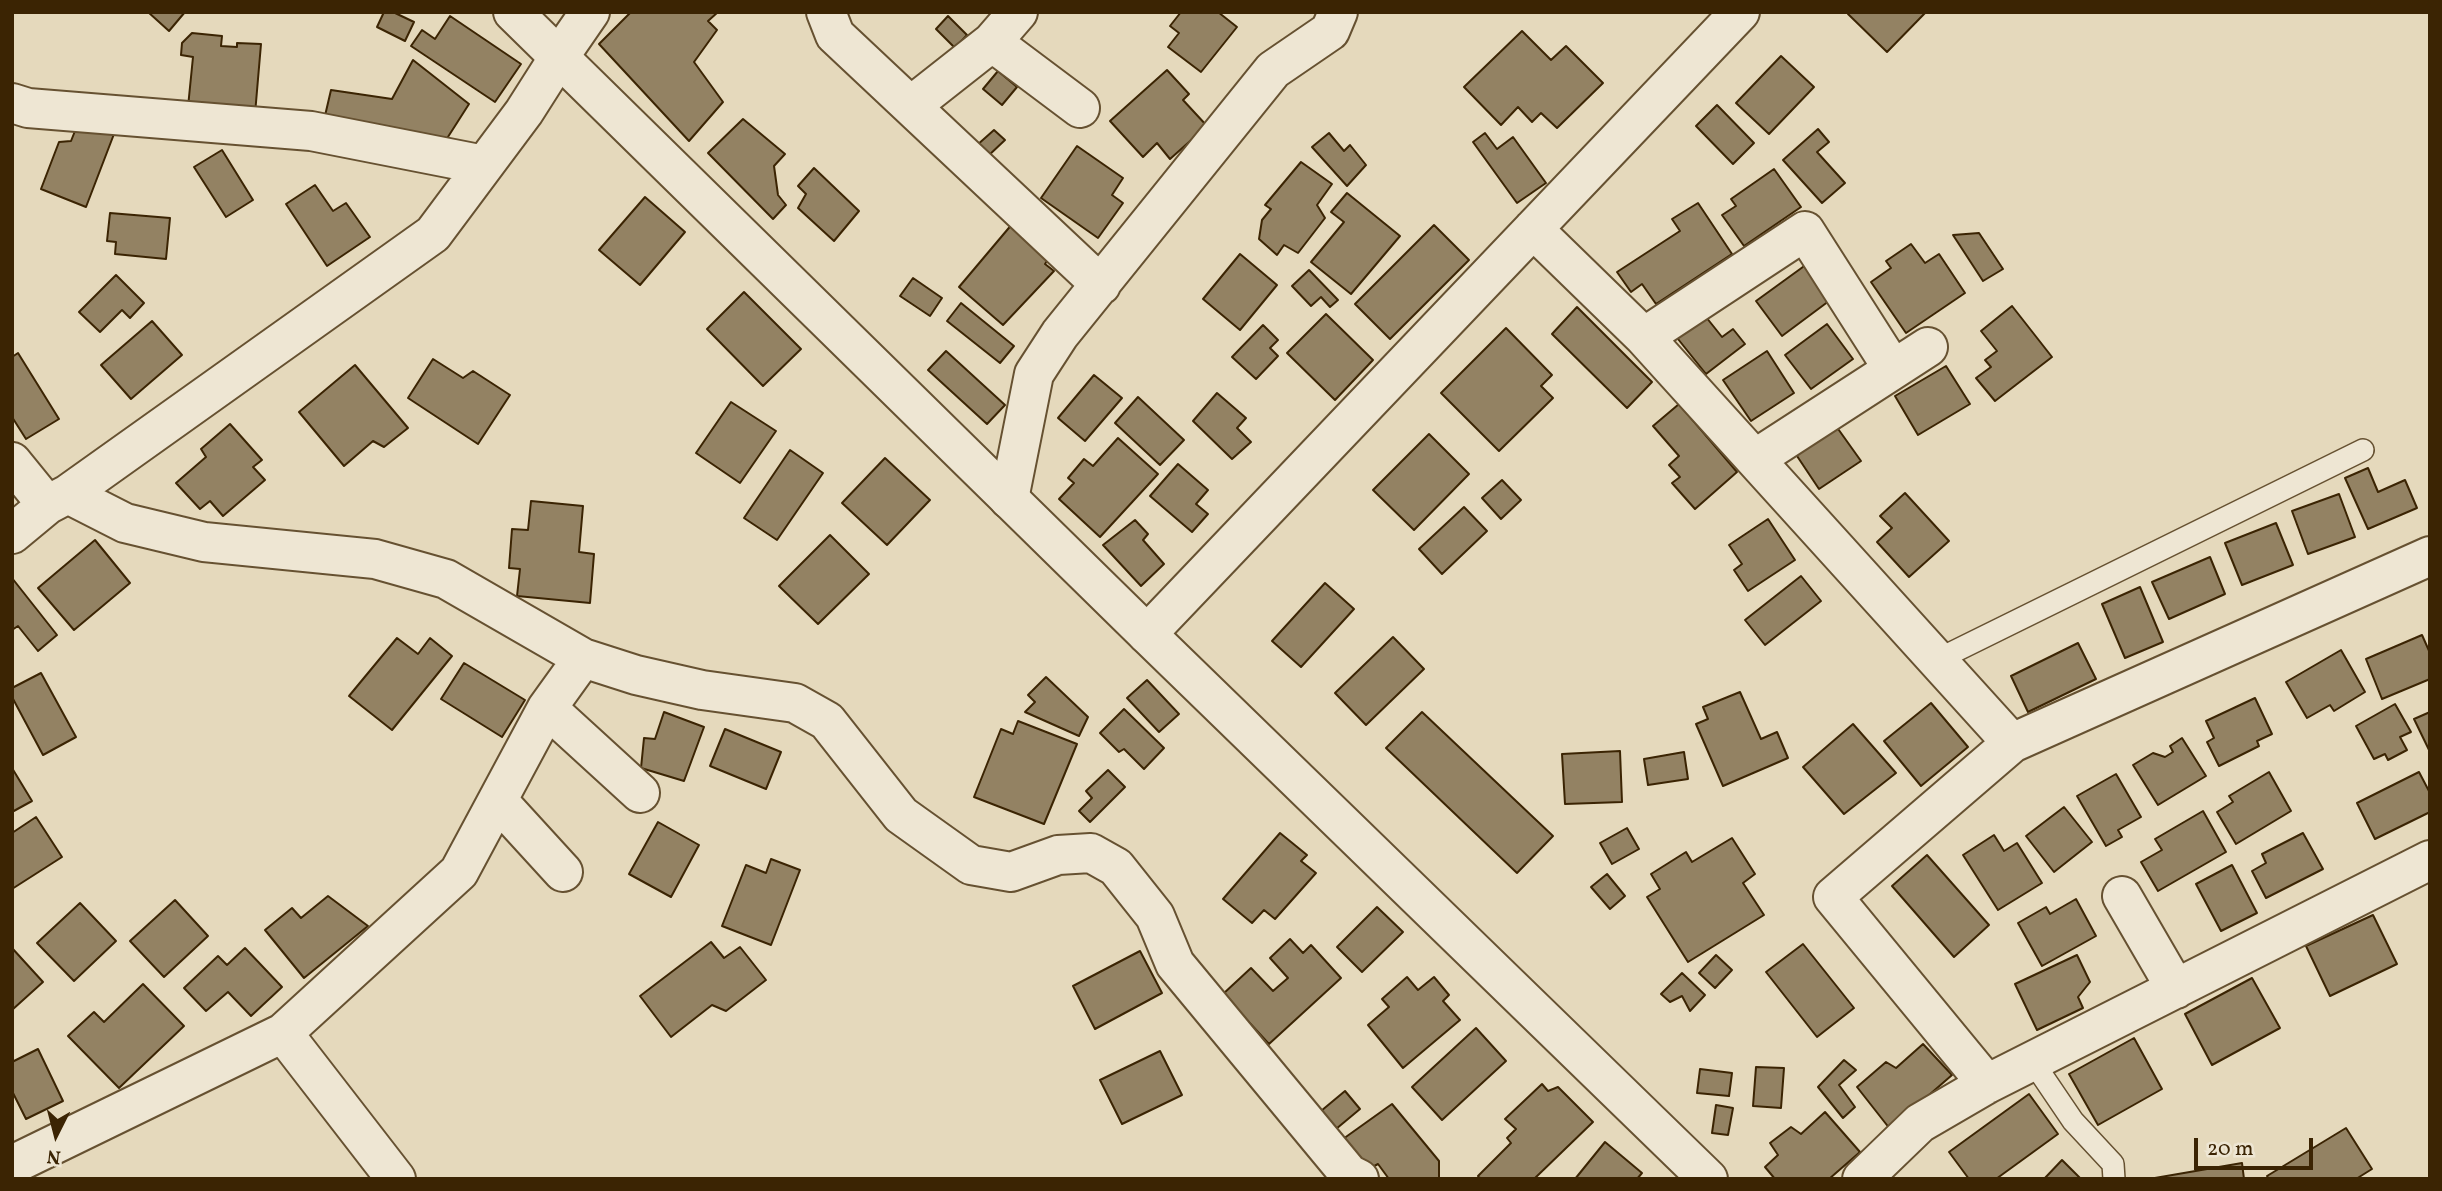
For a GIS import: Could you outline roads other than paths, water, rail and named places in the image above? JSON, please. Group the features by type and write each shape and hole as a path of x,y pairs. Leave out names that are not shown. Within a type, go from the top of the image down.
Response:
{"street":[{"path":"513,12 1707,1179"},
{"path":"12,534 433,234 524,112 590,12"},
{"path":"825,12 835,34 1101,285"},
{"path":"912,105 992,42 1018,12"},
{"path":"1009,499 1034,374 1060,334 1273,70 1330,31 1338,12"},
{"path":"1147,634 1740,12"},
{"path":"992,42 1080,108"},
{"path":"12,103 28,108 311,131 484,165"},
{"path":"1532,229 1644,337 2012,743"},
{"path":"1644,337 1805,231 1893,369"},
{"path":"1755,459 1928,347"},
{"path":"12,462 57,500 125,523 204,542 375,559 446,579 583,658 636,675 702,690 795,704 827,722 901,815 971,865 1011,872 1058,855 1091,853 1116,867 1155,916 1175,964 1349,1174 1359,1179"},
{"path":"1987,1084 1833,897 2012,743 2430,556"},
{"path":"12,1166 283,1033 459,872 499,802 547,708 583,658"},
{"path":"547,708 640,793"},
{"path":"499,802 562,872"},
{"path":"1862,1179 1920,1123 1987,1084 2430,860"},
{"path":"2123,896 2176,989"},
{"path":"283,1033 396,1179"}],"lane":[{"path":"1937,660 2363,450"},
{"path":"2033,1062 2073,1121 2113,1164 2114,1179"}]}
